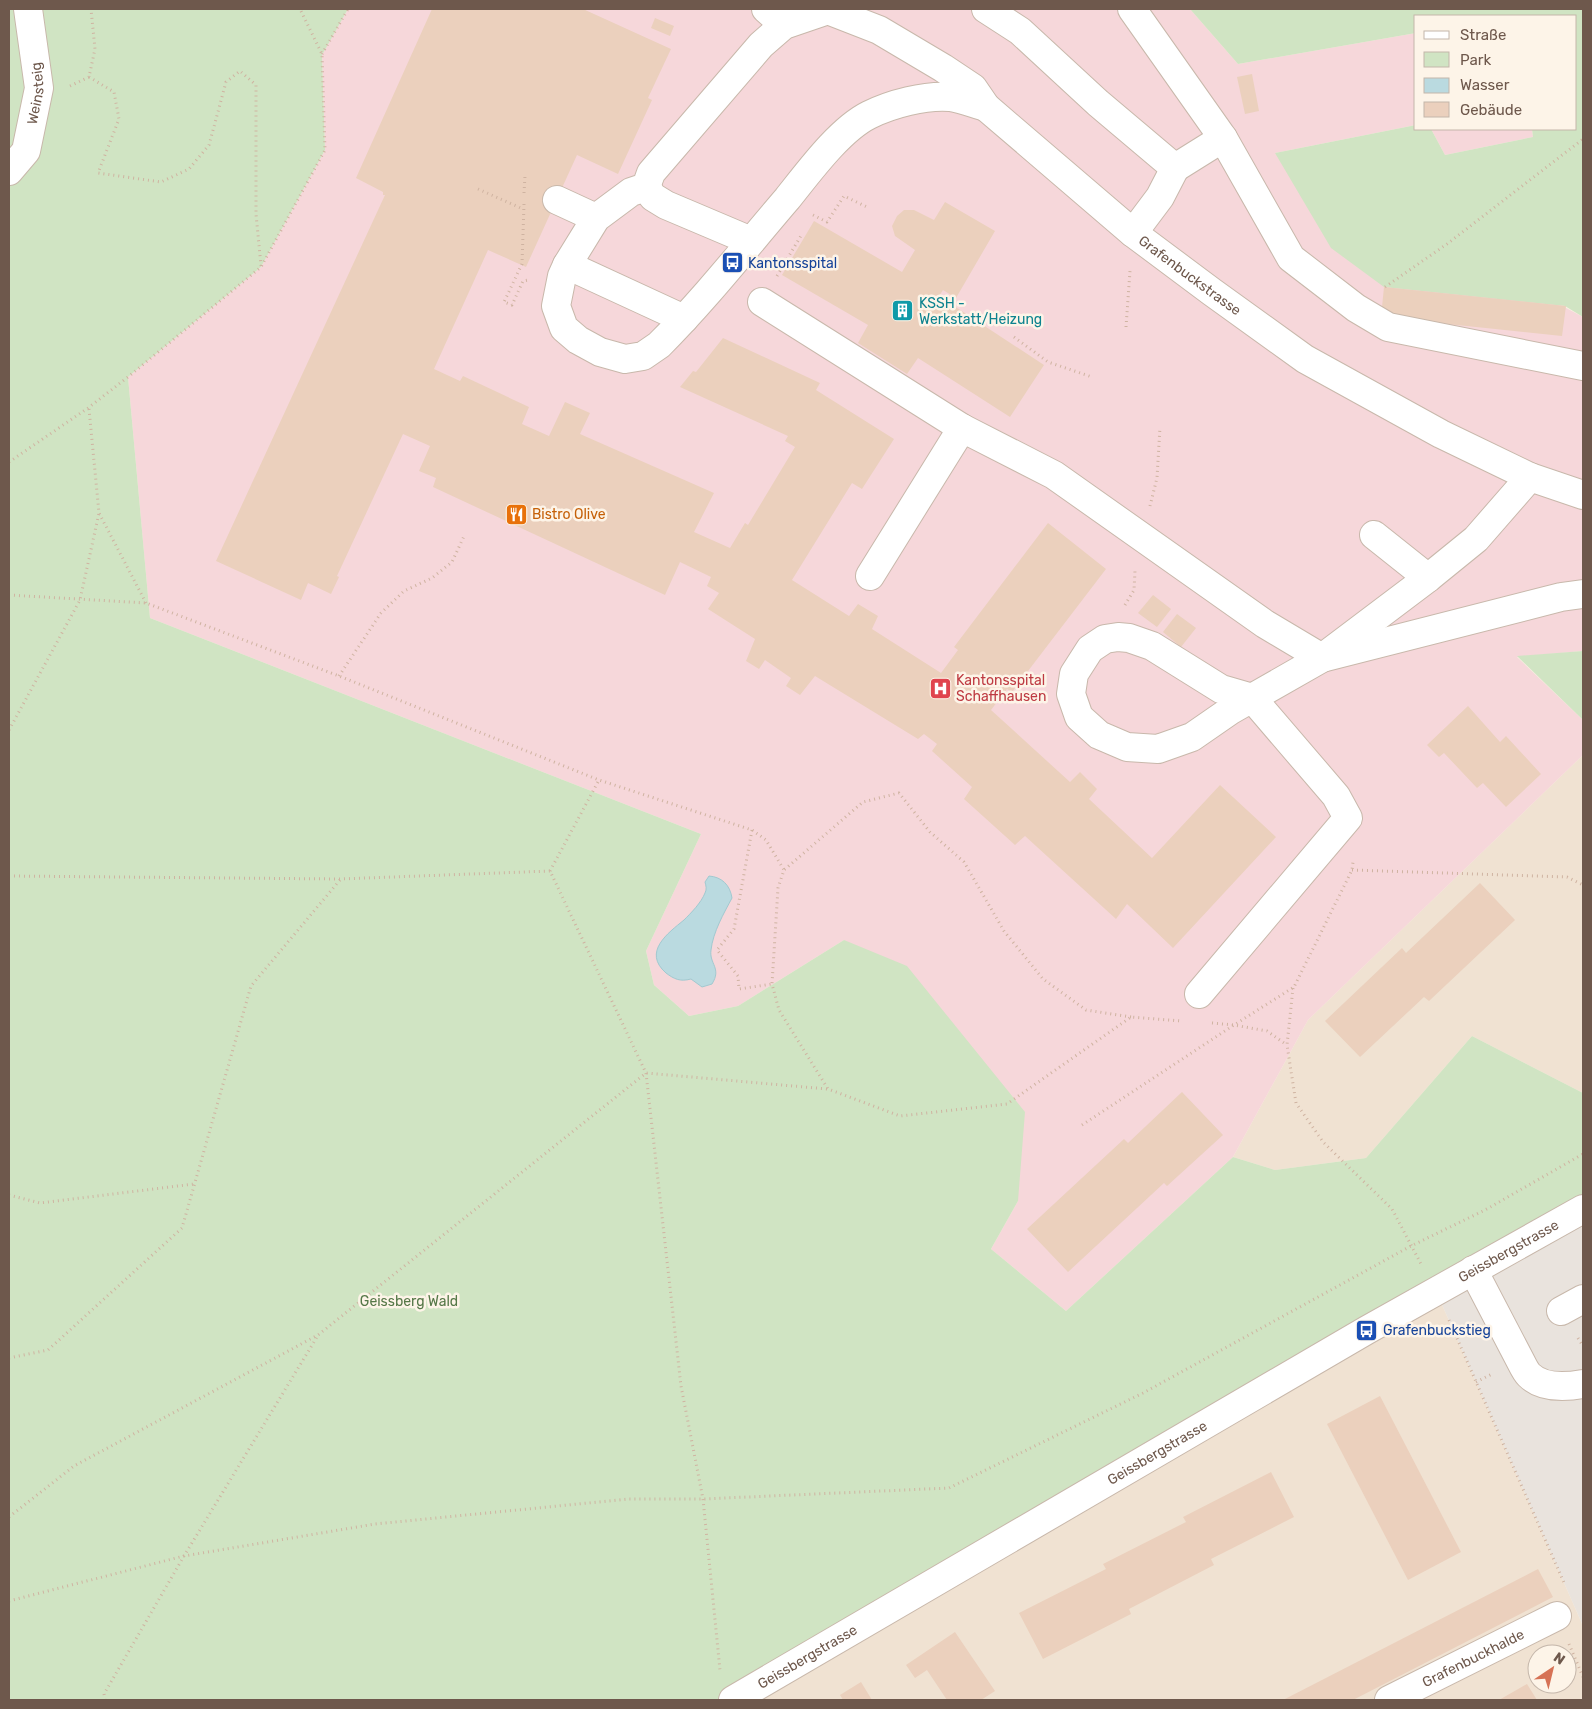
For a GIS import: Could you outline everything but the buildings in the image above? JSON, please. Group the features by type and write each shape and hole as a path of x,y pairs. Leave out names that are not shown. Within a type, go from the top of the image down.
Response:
{"street":[{"name":"Weinsteig","path":"9,171 26,151 40,88 28,9"},
{"path":"646,187 651,174 761,45 775,17 827,9"},
{"name":"Grafenbuckstrasse","path":"827,9 880,30 973,88 986,107 1133,233 1305,359 1441,434 1530,477 1583,495"},
{"path":"986,9 1020,31 1098,103 1175,168"},
{"path":"1132,9 1223,138 1291,258 1356,308 1388,327 1583,366"},
{"path":"646,187 631,192 596,218 567,265 562,276 556,306 564,328 578,340 600,352 625,359 643,356 659,345 684,319 817,162 845,133 867,115 896,103 950,97 986,107"},
{"path":"1133,233 1160,197 1175,168 1223,138"},
{"path":"646,187 654,197 666,205 751,241"},
{"path":"557,200 596,218"},
{"path":"567,265 684,319"},
{"path":"762,302 962,428 1054,475 1264,624 1322,658 1551,599 1583,594"},
{"path":"870,576 962,428"},
{"path":"1200,994 1348,818 1336,796 1252,698 1221,690 1152,646 1129,638 1105,639 1090,649 1074,674 1071,694 1079,718 1099,735 1127,747 1158,749 1192,738 1231,710 1252,698 1322,658 1428,578 1476,539 1530,477"},
{"path":"1374,535 1428,578"},
{"name":"Geissbergstrasse","path":"733,1700 1366,1330 1583,1209"},
{"path":"1473,1270 1520,1362 1530,1376 1547,1385 1573,1386 1583,1384"},
{"name":"Grafenbuckhalde","path":"1389,1700 1561,1626"}],"path":[{"path":"89,77 95,49 91,9"},
{"path":"9,462 88,408 261,267 325,150 322,54 300,9"},
{"path":"322,54 348,9"},
{"path":"89,77 114,92 119,119 98,173 161,182 189,168 209,144 226,82 240,71 256,84 256,214 261,267"},
{"path":"40,88 65,88 89,77"},
{"path":"1356,308 1447,244 1583,139"},
{"path":"504,302 522,264 525,176"},
{"path":"478,189 524,209"},
{"path":"762,302 813,215 827,222 844,196 867,207"},
{"path":"782,204 808,222"},
{"path":"1126,327 1133,233"},
{"path":"1014,337 1048,362 1092,378"},
{"path":"9,730 80,600 98,513 88,408"},
{"path":"98,513 146,603"},
{"path":"339,676 380,613 404,591 432,578 452,562 465,534"},
{"path":"9,595 146,603 339,676 598,780 752,830 766,840 784,870"},
{"path":"550,871 598,780"},
{"path":"828,1089 779,1010 772,984 778,888 784,870 863,802 899,793 930,832 964,862 1004,931 1043,979 1086,1010 1132,1017 1187,1021"},
{"path":"1348,818 1357,843 1352,870 1294,987 1287,1045 1296,1103 1323,1142 1392,1209 1436,1291 1566,1585"},
{"path":"752,830 734,929 717,950 738,976 739,989 772,984"},
{"path":"1352,870 1567,877 1583,885"},
{"path":"9,876 340,879 550,871"},
{"path":"550,871 646,1073 681,1386 703,1499 720,1672"},
{"path":"9,1358 48,1350 182,1228 251,986 340,879"},
{"path":"1082,1124 1294,987"},
{"path":"9,1518 74,1466 318,1335 646,1073 828,1089 900,1116 1006,1104 1132,1017"},
{"path":"1205,1023 1234,1025 1268,1031 1287,1045"},
{"path":"9,1601 184,1556 375,1524 629,1499 703,1499 949,1488 1143,1393 1411,1246 1485,1210 1583,1154"},
{"path":"9,1195 40,1203 194,1184"},
{"path":"105,1700 104,1694 184,1556 318,1335"},
{"path":"1561,1626 1583,1677"}],"shaded area":[{"name":"Kantonsspital Schaffhausen","path":"348,9 1190,9 1238,64 1414,33 1414,125 1275,153 1583,317 1583,651 1517,657 1583,720 1583,755 1308,1020 1233,1157 1066,1311 991,1249 1018,1201 844,940 738,1006 689,1016 654,985 646,951 701,834 150,618 128,377 261,267 325,150 322,54"},
{"path":"1432,130 1532,130 1533,137 1445,155"},
{"path":"1583,755 1583,1093 1472,1036 1366,1158 1275,1170 1233,1157 1308,1020"},
{"path":"1583,1209 1583,1626 1436,1291"},
{"path":"1436,1291 1583,1626 1583,1700 733,1700"}],"green space":[{"name":"Geissberg Wald","path":"9,9 348,9 322,55 325,150 261,267 128,377 150,618 701,834 646,951 654,985 689,1016 738,1006 844,940 907,966 1025,1112 1018,1201 991,1249 1066,1311 1233,1157 1275,1170 1366,1158 1472,1036 1583,1093 1583,1209 733,1700 9,1700"},
{"path":"1190,9 1583,9 1583,317 1565,306 1384,287 1331,248 1275,153 1414,125 1414,130 1432,130 1445,155 1533,137 1532,130 1577,130 1577,15 1414,15 1414,33 1238,64"},
{"path":"1583,651 1583,720 1517,656"}],"water":[{"path":"709,876 725,882 732,898 719,923 712,943 711,955 716,970 715,979 712,984 702,987 691,979 680,980 669,975 659,965 656,958 657,950 665,937 696,908 706,890 705,882"}],"place":[{"name":"Kantonsspital","path":"732,263"},
{"name":"KSSH - Werkstatt/Heizung","path":"903,311"},
{"name":"Bistro Olive","path":"516,514"},
{"name":"Kantonsspital Schaffhausen","path":"940,688"},
{"name":"Grafenbuckstieg","path":"1367,1330"}]}
